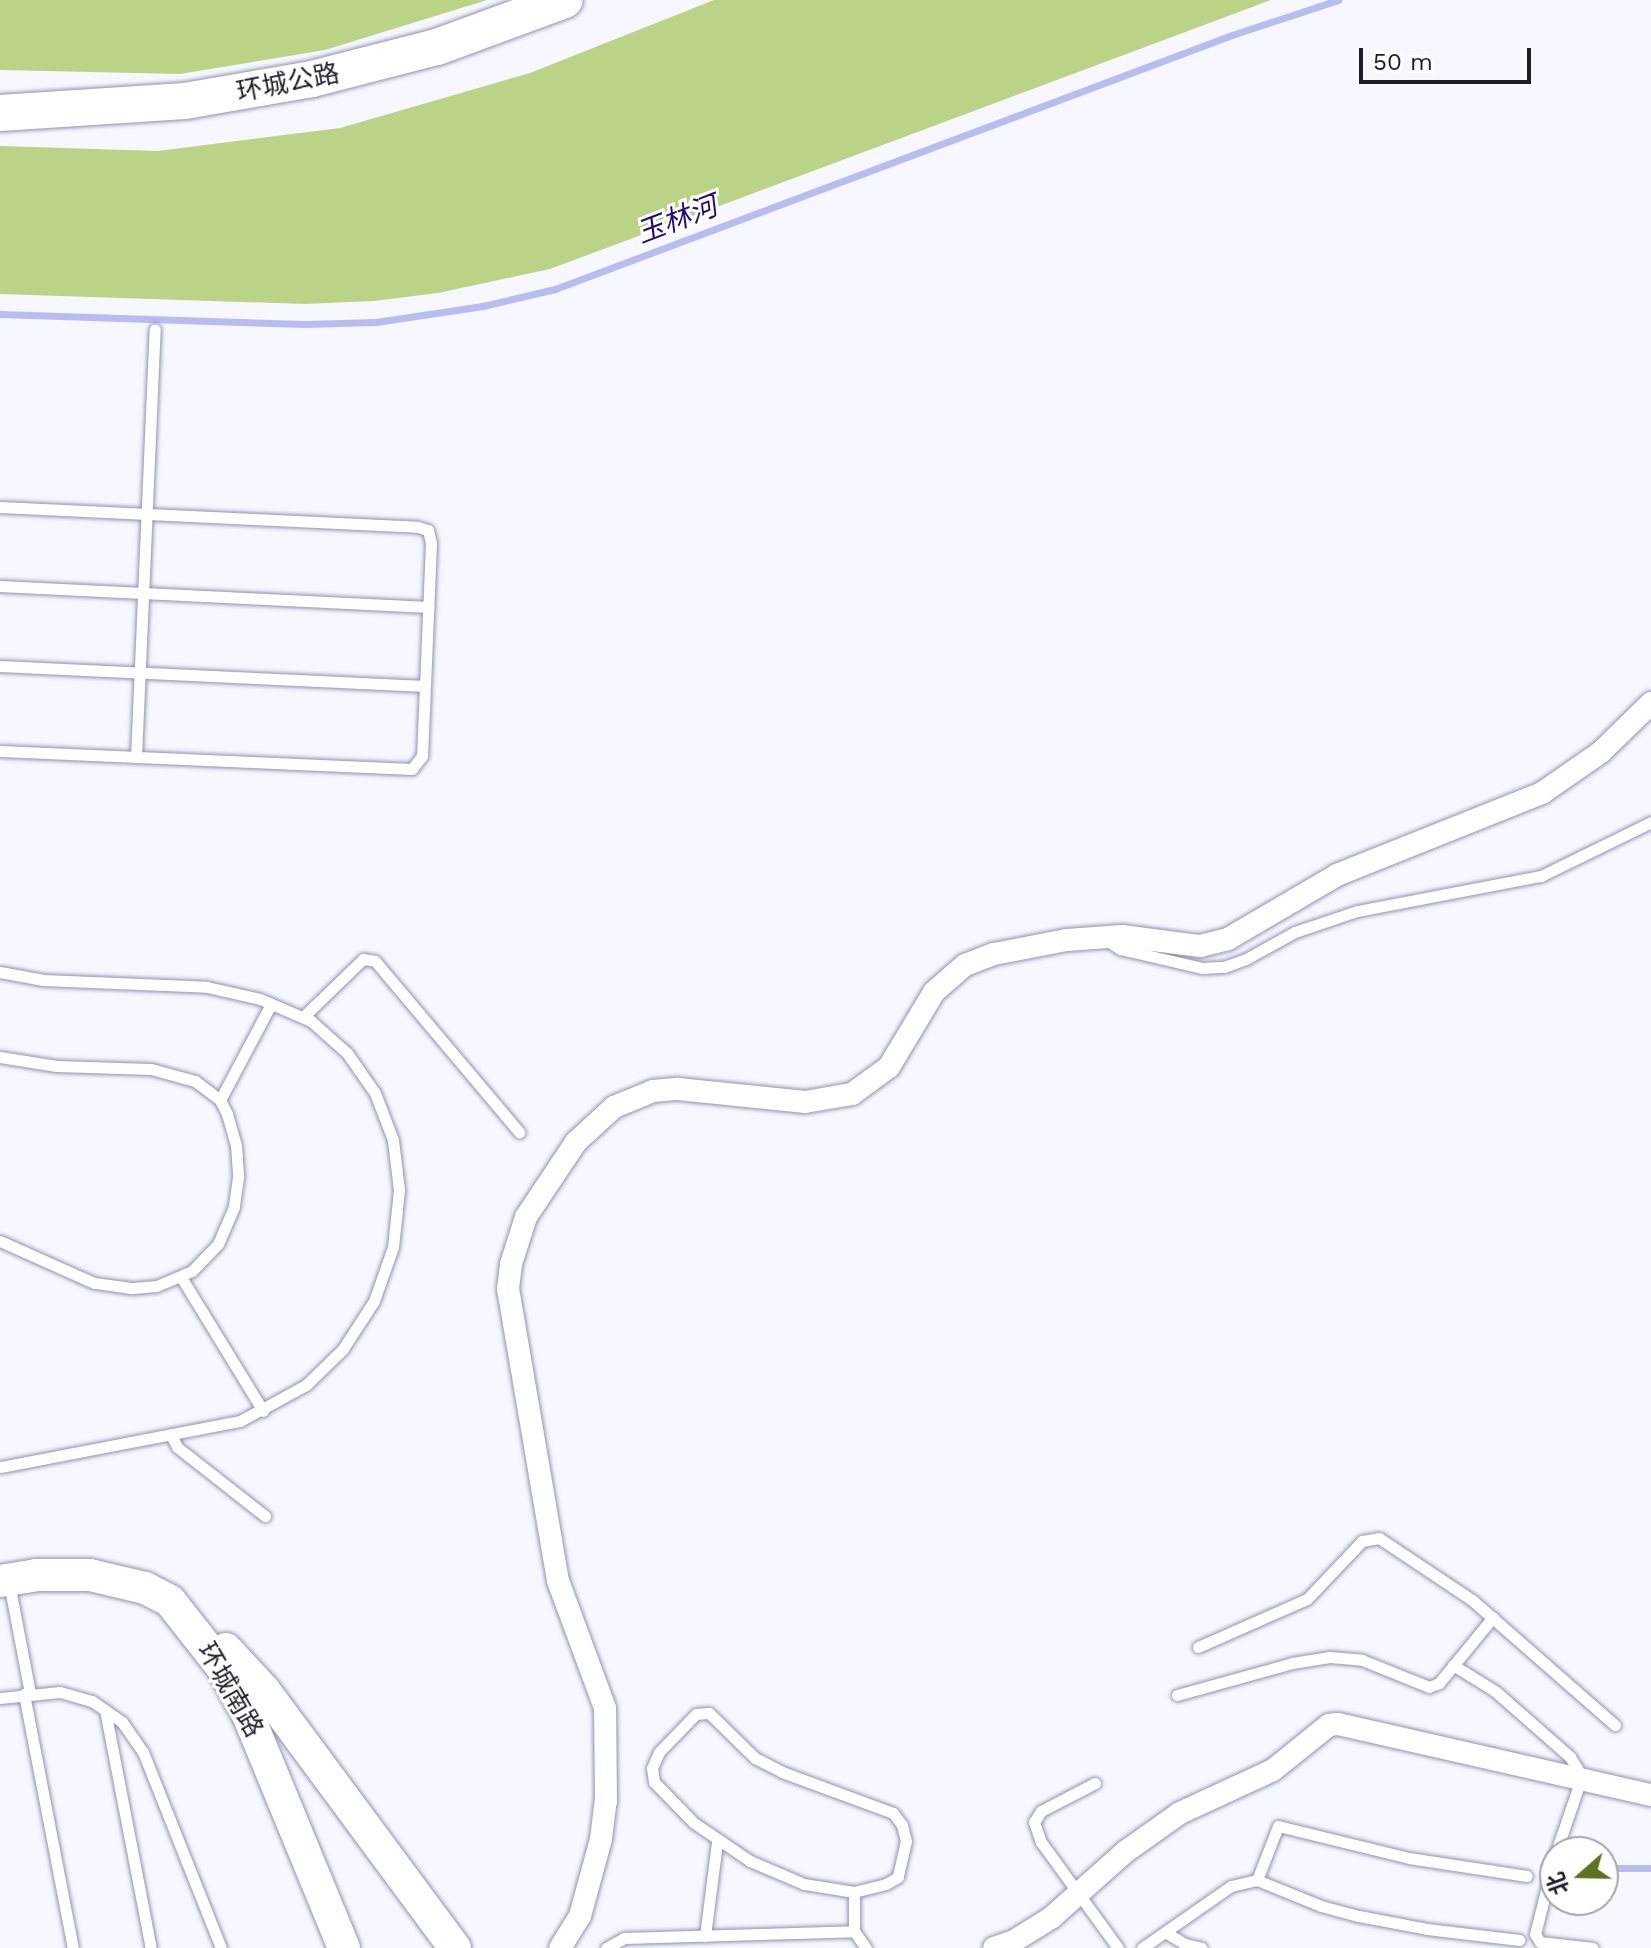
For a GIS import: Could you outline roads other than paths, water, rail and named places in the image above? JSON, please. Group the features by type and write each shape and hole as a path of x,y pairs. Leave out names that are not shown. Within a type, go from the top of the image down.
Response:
{"highway":[{"name":"环城公路","path":"0,113 68,111 185,101 312,79 437,47 565,0"}],"main road":[{"name":"环城南路","path":"4,1581 36,1575 90,1575 145,1588 170,1601 222,1667 260,1741 344,1948"},
{"path":"170,1601 235,1657 290,1724 455,1948"},
{"path":"260,1741 260,1729 268,1720 279,1718 290,1724"}],"street":[{"path":"560,1948 580,1916 601,1839 606,1801 605,1708 558,1581 510,1314 511,1264 526,1217 567,1152 594,1124 626,1101 653,1091 678,1089 805,1102 852,1094 889,1067 934,992 956,970 994,954 1104,936 1140,937 1200,946 1228,939 1337,875 1542,793 1601,752 1651,703"},
{"path":"994,1948 1034,1931 1153,1831 1213,1796 1273,1770 1329,1725 1651,1795"}],"lane":[{"path":"136,757 155,329"},
{"path":"0,507 424,528 431,536 422,756 412,769 0,751"},
{"path":"0,586 428,607"},
{"path":"0,666 425,686"},
{"path":"1104,936 1120,949 1202,968 1224,967 1246,959 1295,932 1357,911 1541,876 1651,822"},
{"path":"303,1017 363,959 375,961 519,1132"},
{"path":"0,972 43,980 207,987 271,1004 303,1017 347,1053 375,1093 393,1140 397,1164 398,1218 385,1275 360,1326 325,1368 263,1411 240,1421 0,1467"},
{"path":"220,1100 271,1004"},
{"path":"0,1057 56,1066 166,1071 195,1081 220,1100 236,1145 238,1177 234,1207 218,1244 201,1263 181,1277 144,1287 106,1286 71,1275 0,1241"},
{"path":"181,1277 263,1411"},
{"path":"171,1435 177,1447 265,1516"},
{"path":"1198,1647 1307,1599 1370,1537 1379,1538 1493,1617 1615,1725"},
{"path":"4,1581 73,1948"},
{"path":"1177,1695 1292,1663 1330,1657 1362,1660 1429,1687 1439,1683 1493,1617"},
{"path":"1453,1665 1495,1691 1570,1757 1581,1779 1561,1836"},
{"path":"0,1698 27,1693 77,1695 122,1722 143,1752 221,1948"},
{"path":"105,1710 151,1948"},
{"path":"709,1713 755,1758 893,1813 902,1825 906,1841 898,1877 886,1884 854,1892 804,1884 750,1861 717,1842 654,1782 652,1768 659,1752 696,1714 709,1713"},
{"path":"1095,1783 1041,1811 1034,1822 1041,1842 1118,1948"},
{"path":"1257,1880 1278,1826 1409,1858 1527,1876"},
{"path":"705,1936 717,1842"},
{"path":"1142,1948 1231,1886 1257,1880 1321,1906 1359,1916 1427,1929 1519,1940"},
{"path":"854,1892 854,1931 866,1948"},
{"path":"1539,1914 1535,1934 1540,1942 1593,1948"},
{"path":"606,1948 624,1938 854,1931"},
{"path":"1165,1932 1185,1944 1202,1948"}],"waterway":[{"name":"玉林河","path":"0,314 305,324 376,322 483,306 555,289 1232,35 1338,0"},
{"path":"1619,1868 1651,1868"}]}
